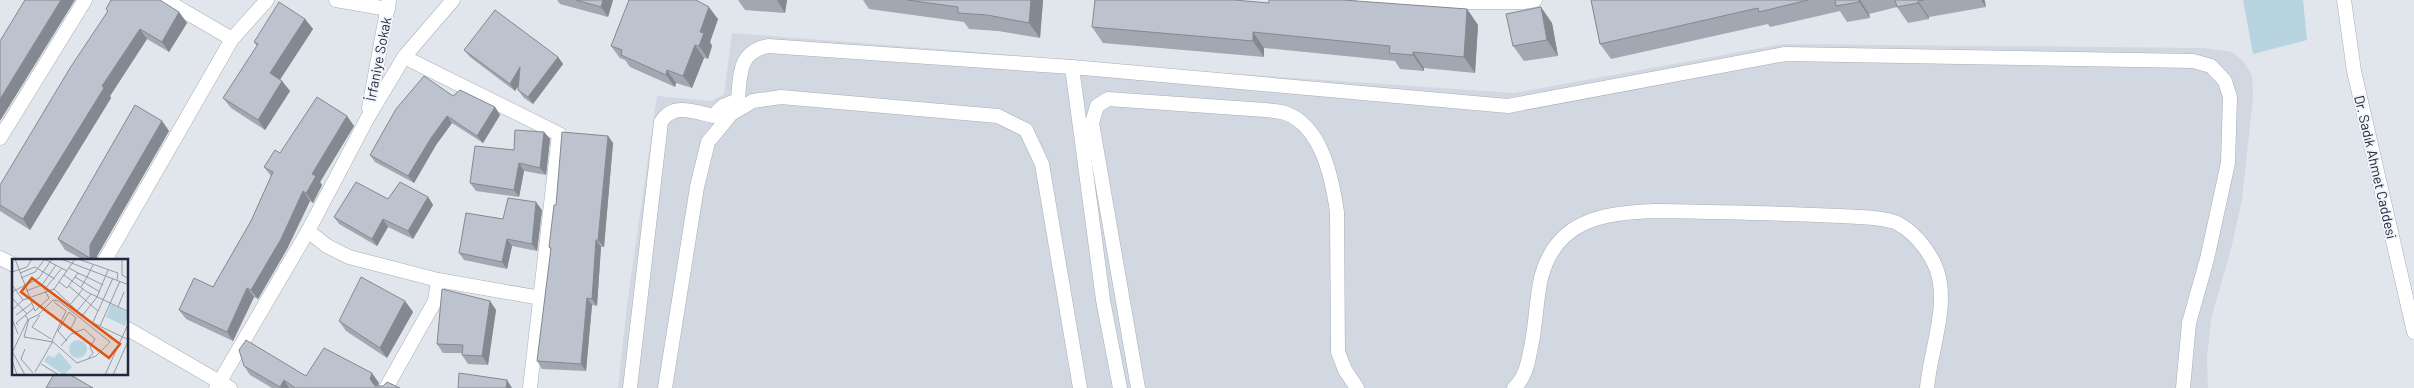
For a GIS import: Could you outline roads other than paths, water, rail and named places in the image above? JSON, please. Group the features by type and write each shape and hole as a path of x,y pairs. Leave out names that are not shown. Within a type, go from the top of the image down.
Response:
{"street":[{"path":"0,138 84,0"},
{"path":"165,0 232,39"},
{"path":"106,259 232,39 267,0"},
{"path":"336,0 388,4"},
{"path":"129,330 222,386 308,231 367,119 404,57 453,0"},
{"path":"1364,0 1523,2 1535,0"},
{"name":"Dr. Sadık Ahmet Caddesi","path":"2344,0 2354,71 2414,332"},
{"name":"İrfaniye Sokak","path":"367,119 388,4"},
{"path":"630,388 661,122 667,113 676,110 686,110 713,116 723,106 738,100 740,70 745,58 756,49 768,46 1072,67 1508,106 1785,54 2194,61 2211,66 2225,81 2230,97 2228,163 2207,259 2189,323 2183,388"},
{"path":"404,57 559,134 530,388"},
{"path":"1072,67 1103,300 1120,388"},
{"path":"665,388 697,187 708,142 731,114 754,101 781,97 998,116 1026,130 1042,164 1080,388"},
{"path":"1138,388 1092,123 1093,113 1097,106 1108,99 1266,110 1286,114 1303,125 1317,143 1334,190 1337,212 1338,352 1344,370 1357,388"},
{"path":"1514,388 1526,370 1535,331 1541,280 1549,253 1569,231 1596,218 1628,212 1655,210 1819,215 1866,218 1896,223 1916,237 1933,260 1940,281 1942,307 1929,361 1926,388"},
{"path":"308,231 327,246 349,257 438,280 540,298"},
{"path":"0,258 12,264"},
{"path":"386,388 435,301 438,280"}]}
